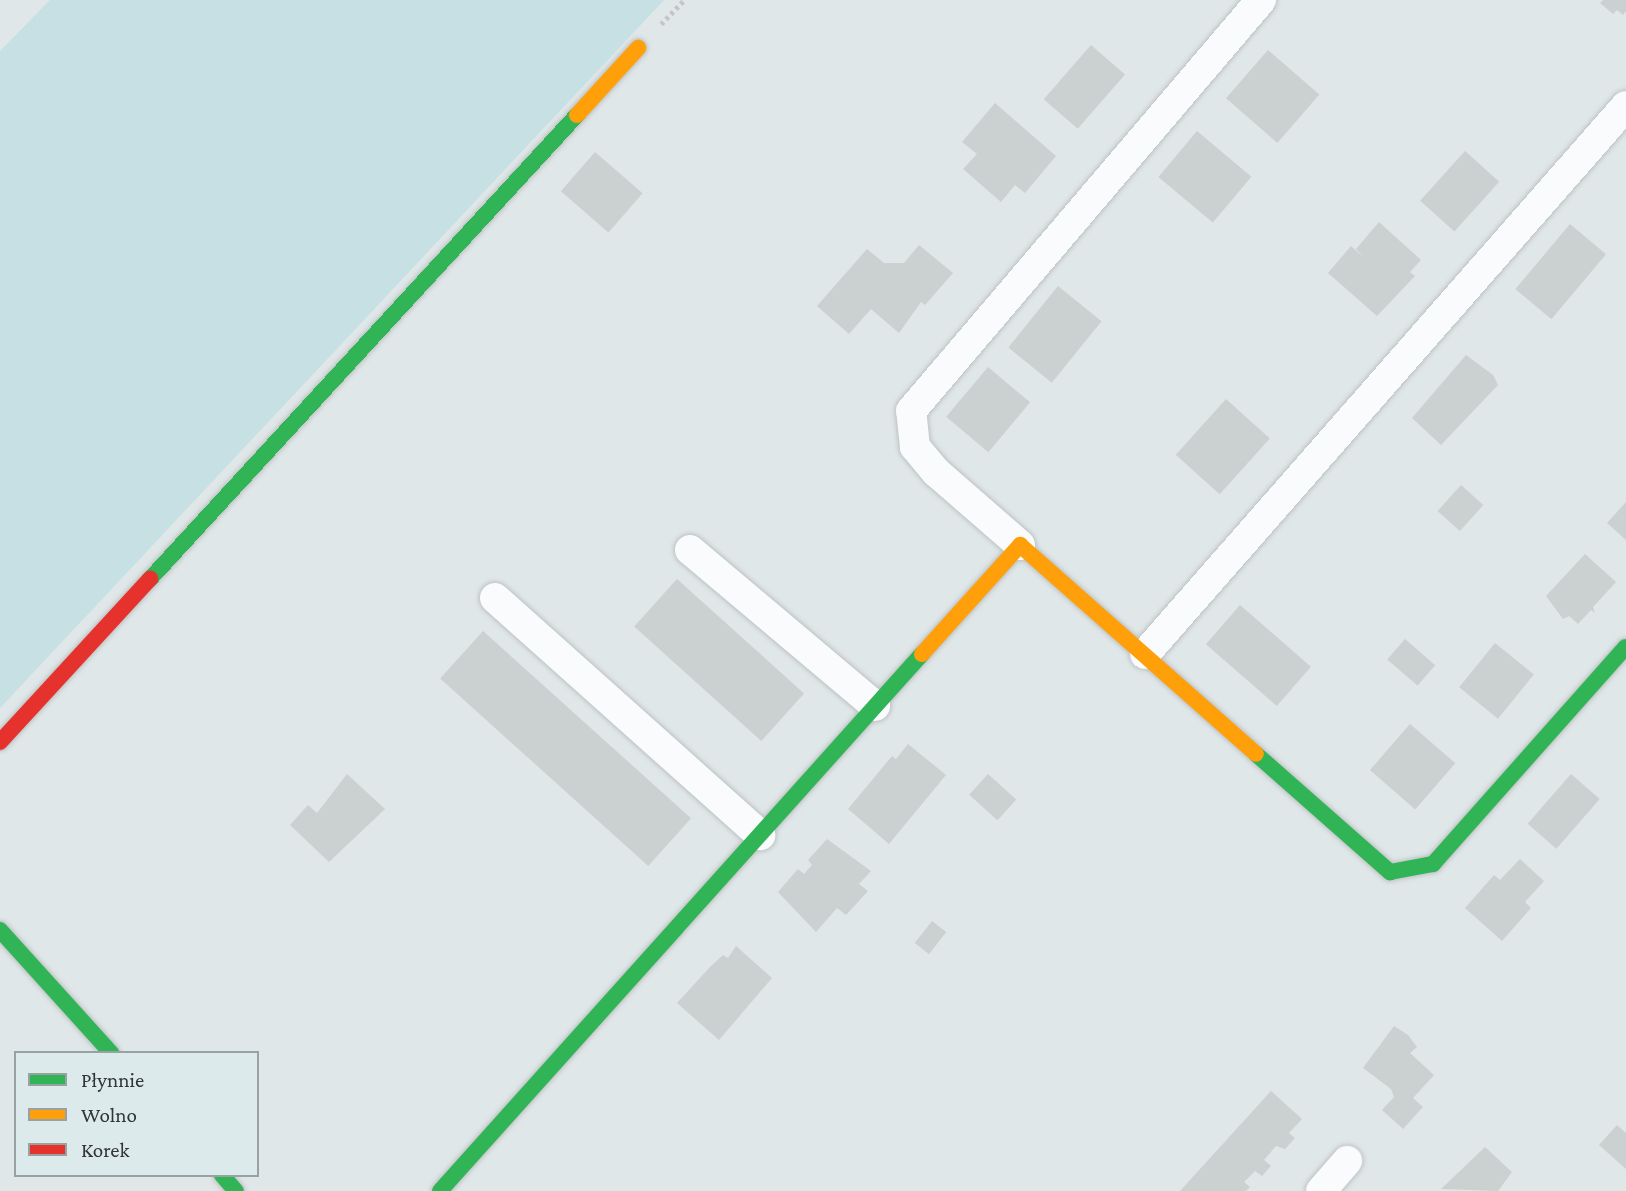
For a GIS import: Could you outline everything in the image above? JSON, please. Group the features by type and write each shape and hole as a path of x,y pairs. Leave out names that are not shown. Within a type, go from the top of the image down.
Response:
{"street":[{"path":"1261,0 911,411 915,447 936,472 1390,872 1433,864 1626,648"},
{"path":"0,742 638,48"},
{"path":"1144,654 1626,106"},
{"path":"440,1191 1020,545"},
{"path":"690,550 875,706"},
{"path":"495,598 760,835"},
{"path":"0,930 109,1051"},
{"path":"1321,1191 1347,1161"},
{"path":"224,1177 236,1191"}],"shaded area":[{"path":"50,0 664,0 0,708 0,51"}],"building":[{"path":"1603,0 1626,0 1626,11 1623,15 1617,10 1613,14 1600,3"},
{"path":"1091,45 1125,75 1078,129 1044,99"},
{"path":"1268,50 1319,95 1277,143 1226,98"},
{"path":"995,103 1056,156 1025,193 1015,185 1001,202 963,169 977,154 962,142"},
{"path":"1197,131 1251,177 1213,223 1158,177"},
{"path":"1465,151 1499,182 1454,232 1420,201"},
{"path":"595,152 643,193 608,233 561,191"},
{"path":"1379,222 1421,260 1410,272 1415,276 1377,316 1328,273 1351,246 1363,257 1356,249"},
{"path":"1570,224 1606,254 1551,319 1515,289"},
{"path":"919,245 953,273 925,305 921,302 899,333 871,309 849,334 817,306 867,249 884,263 904,263"},
{"path":"1058,286 1102,321 1052,383 1008,347"},
{"path":"1466,355 1493,375 1498,385 1441,445 1412,418"},
{"path":"988,367 1030,402 988,452 946,417"},
{"path":"1226,399 1270,438 1220,494 1176,455"},
{"path":"1461,485 1483,505 1460,531 1438,511"},
{"path":"1626,502 1626,540 1607,523"},
{"path":"1585,554 1616,582 1593,607 1595,613 1591,610 1578,624 1569,616 1563,619 1546,596"},
{"path":"677,579 804,693 761,741 634,627"},
{"path":"1240,605 1311,667 1277,706 1206,644"},
{"path":"483,631 691,818 648,866 440,679"},
{"path":"1405,639 1435,665 1417,686 1387,659"},
{"path":"1495,643 1534,674 1498,719 1459,687"},
{"path":"1410,724 1455,763 1415,809 1370,770"},
{"path":"908,744 946,775 889,844 848,809 892,756 896,759"},
{"path":"347,774 385,809 329,862 290,825 308,805 317,813"},
{"path":"988,774 1016,799 998,820 969,795"},
{"path":"1571,774 1600,799 1556,849 1528,824"},
{"path":"827,839 871,871 859,884 868,891 846,915 837,908 816,932 778,892 798,869 804,874 812,865 808,860"},
{"path":"1520,859 1544,881 1525,902 1531,908 1502,941 1465,908 1494,875 1500,880"},
{"path":"932,921 946,932 929,954 915,943"},
{"path":"736,946 772,978 719,1040 677,1003 723,955 728,958"},
{"path":"1394,1026 1408,1035 1417,1047 1410,1053 1434,1075 1413,1098 1423,1107 1403,1129 1382,1110 1394,1097 1391,1089 1363,1068"},
{"path":"1271,1091 1302,1119 1289,1133 1295,1138 1285,1149 1276,1146 1264,1160 1271,1166 1262,1176 1255,1171 1244,1182 1250,1187 1246,1191 1180,1191"},
{"path":"1617,1125 1626,1133 1626,1169 1599,1145"},
{"path":"1485,1147 1512,1172 1498,1191 1441,1189"}],"traffic: fast":[{"path":"150,579 577,115"},
{"path":"1256,754 1390,872 1433,864 1626,647"},
{"path":"440,1191 922,654"},
{"path":"0,930 109,1051"},
{"path":"224,1177 236,1191"}],"traffic: slow":[{"path":"577,115 638,48"},
{"path":"922,654 1020,545 1256,754"}],"traffic: jam":[{"path":"0,742 150,579"}]}
